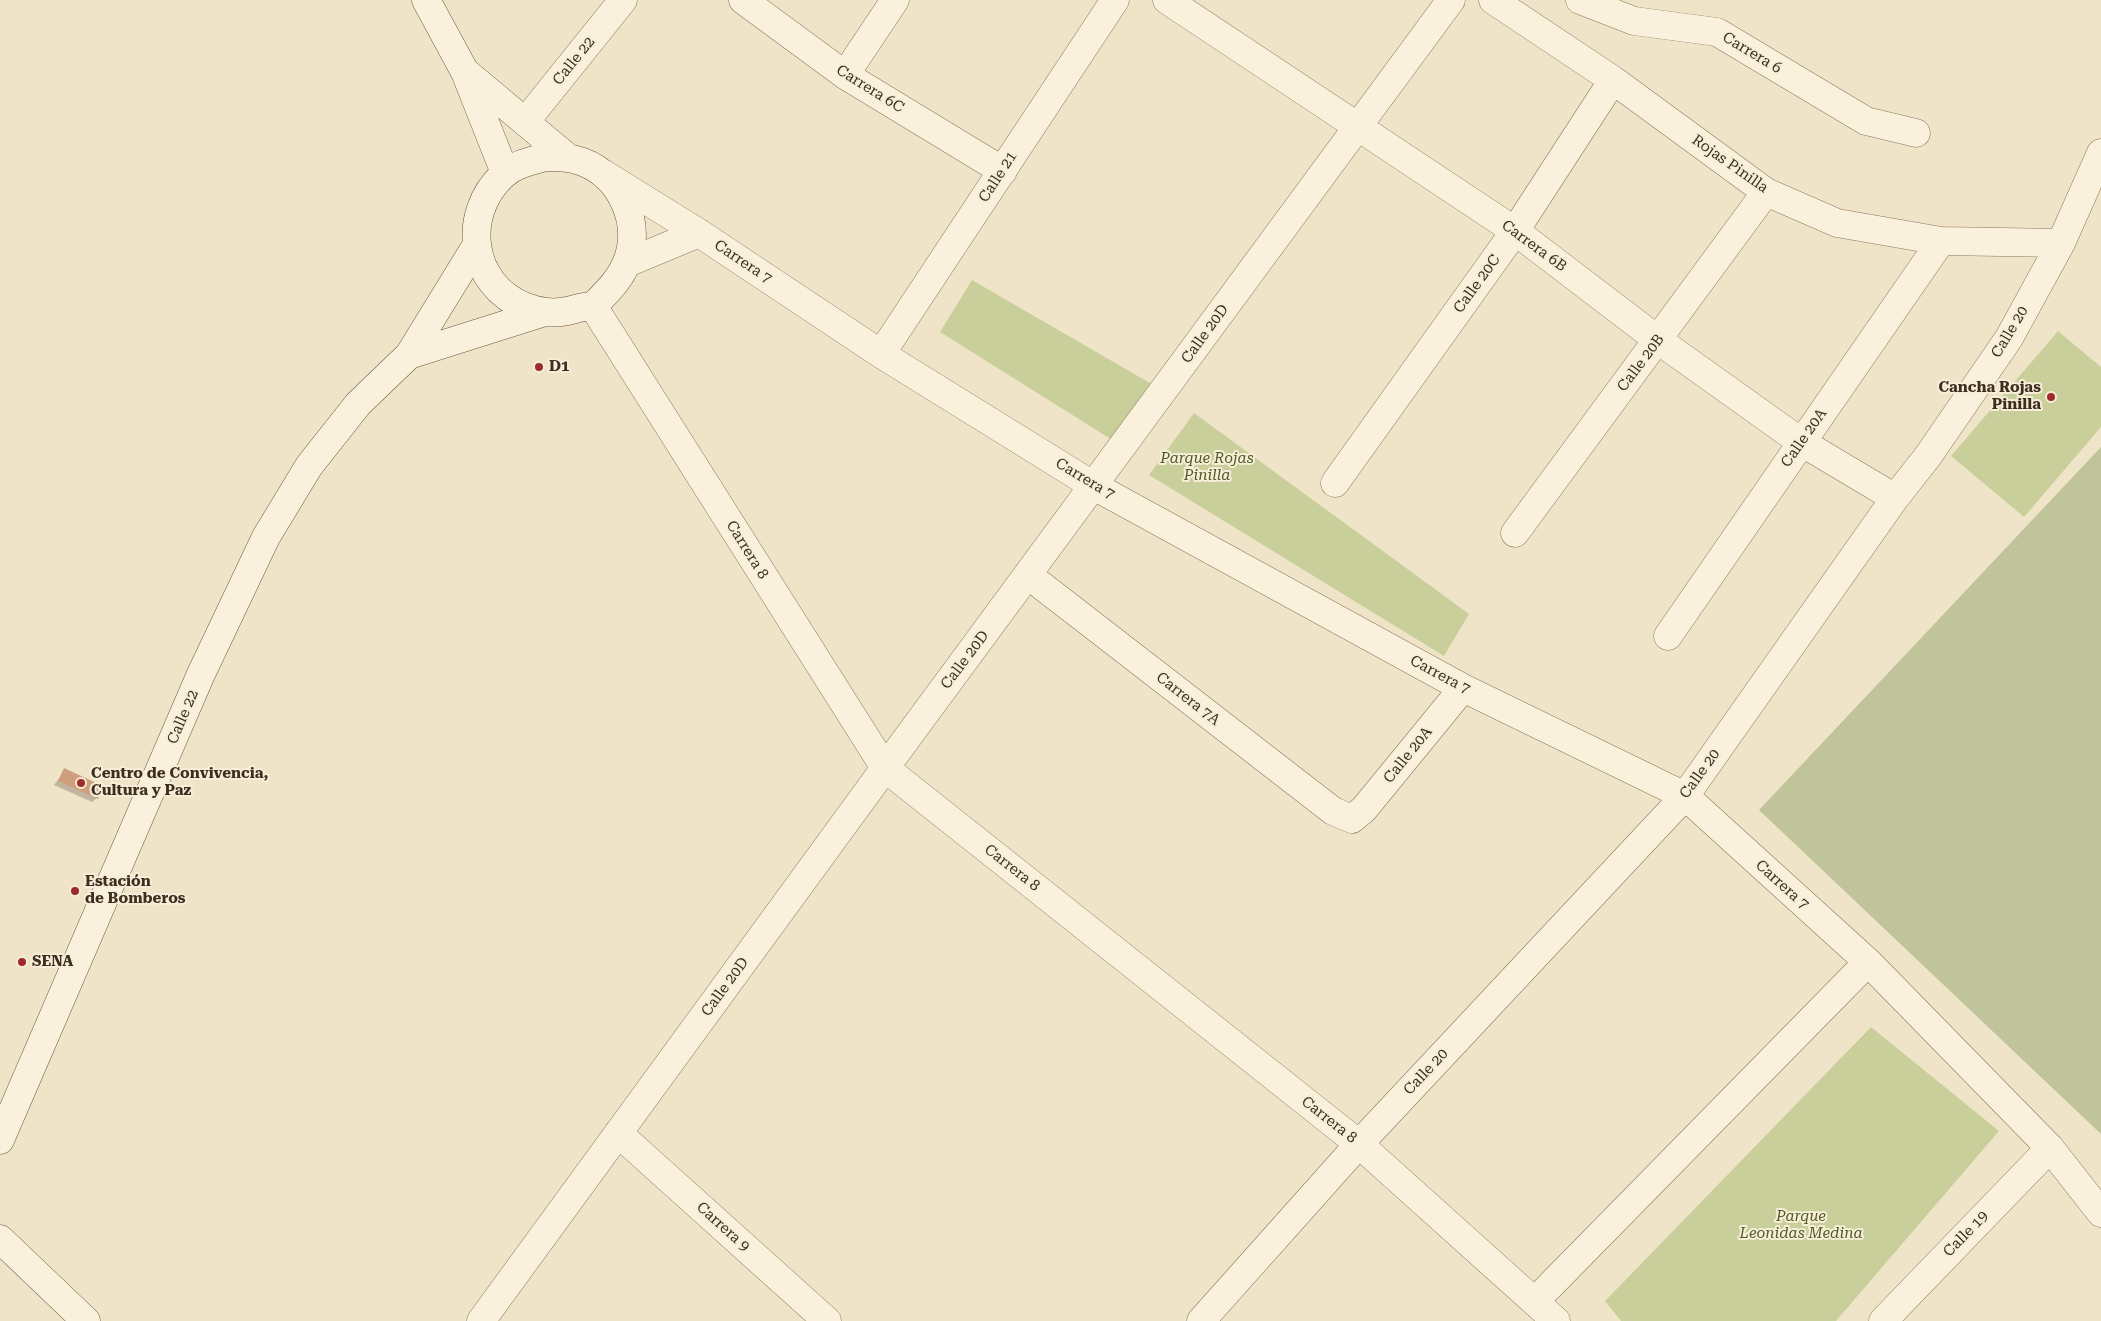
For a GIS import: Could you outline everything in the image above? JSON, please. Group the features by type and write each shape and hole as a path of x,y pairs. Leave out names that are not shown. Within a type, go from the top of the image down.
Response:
{"street":[{"path":"426,0 465,72 505,173"},
{"name":"Calle 22","path":"525,122 623,0"},
{"name":"Carrera 6C","path":"743,0 845,75 1003,171"},
{"path":"845,75 896,0"},
{"name":"Calle 21","path":"881,354 1115,0"},
{"name":"Carrera 6B","path":"1167,0 1515,231 1658,340 1801,442 1895,498"},
{"name":"Calle 20D","path":"481,1321 885,768 1451,0"},
{"name":"Rojas Pinilla","path":"1493,0 1613,80 1766,192 1837,222 1941,241 2061,243"},
{"name":"Carrera 6","path":"1580,0 1634,21 1717,32 1866,121 1916,133"},
{"path":"465,72 566,157"},
{"name":"Calle 20C","path":"1335,483 1515,231 1613,80"},
{"name":"Calle 20","path":"1201,1321 1359,1144 1685,796 1895,498 1928,456 2009,338 2061,243 2101,153"},
{"path":"545,157 566,157 584,163 601,172 616,186 626,204 632,223 632,244 627,263 617,281 593,306 586,306 566,312 545,312 525,307 493,283 482,265 476,246 476,225 481,206 491,188 505,173 524,162 545,157"},
{"name":"Carrera 7","path":"601,172 699,233 881,354 1094,486 1462,688 1685,796 1868,962 2050,1148 2101,1213"},
{"name":"Calle 20B","path":"1515,533 1766,192"},
{"name":"Carrera 7","path":"627,263 699,233"},
{"name":"Calle 20A","path":"1668,636 1941,241"},
{"name":"Calle 22","path":"0,1140 201,674 266,537 309,466 358,404 409,355 476,246"},
{"name":"Carrera 8","path":"593,306 885,768 1359,1144 1556,1321"},
{"name":"Calle 22","path":"409,355 545,312"},
{"name":"Carrera 7A","path":"1028,575 1334,812 1352,819"},
{"name":"Calle 20A","path":"1352,819 1364,809 1462,688"},
{"path":"1535,1301 1868,962"},
{"name":"Carrera 9","path":"618,1133 827,1321"},
{"name":"Calle 19","path":"1883,1321 2050,1148"},
{"path":"0,1239 86,1321"}],"green space":[{"name":"Parque Rojas Pinilla","path":"972,280 1155,386 1117,443 940,332"},
{"name":"Cancha Rojas Pinilla","path":"2058,331 2101,367 2101,427 2024,517 1951,456"},
{"name":"Parque Rojas Pinilla","path":"1194,413 1469,614 1444,656 1149,475"},
{"path":"2101,447 2101,1134 1759,810"},
{"name":"Parque Leonidas Medina","path":"1871,1027 1999,1131 1836,1321 1621,1321 1605,1301"}],"building":[{"name":"Centro de Convivencia, Cultura y Paz","path":"64,768 103,786 98,799 58,781"}],"place":[{"name":"D1","path":"539,367"},
{"name":"Cancha Rojas Pinilla","path":"2051,397"},
{"name":"Centro de Convivencia, Cultura y Paz","path":"81,783"},
{"name":"Estación de Bomberos","path":"75,891"},
{"name":"SENA","path":"22,962"}]}
